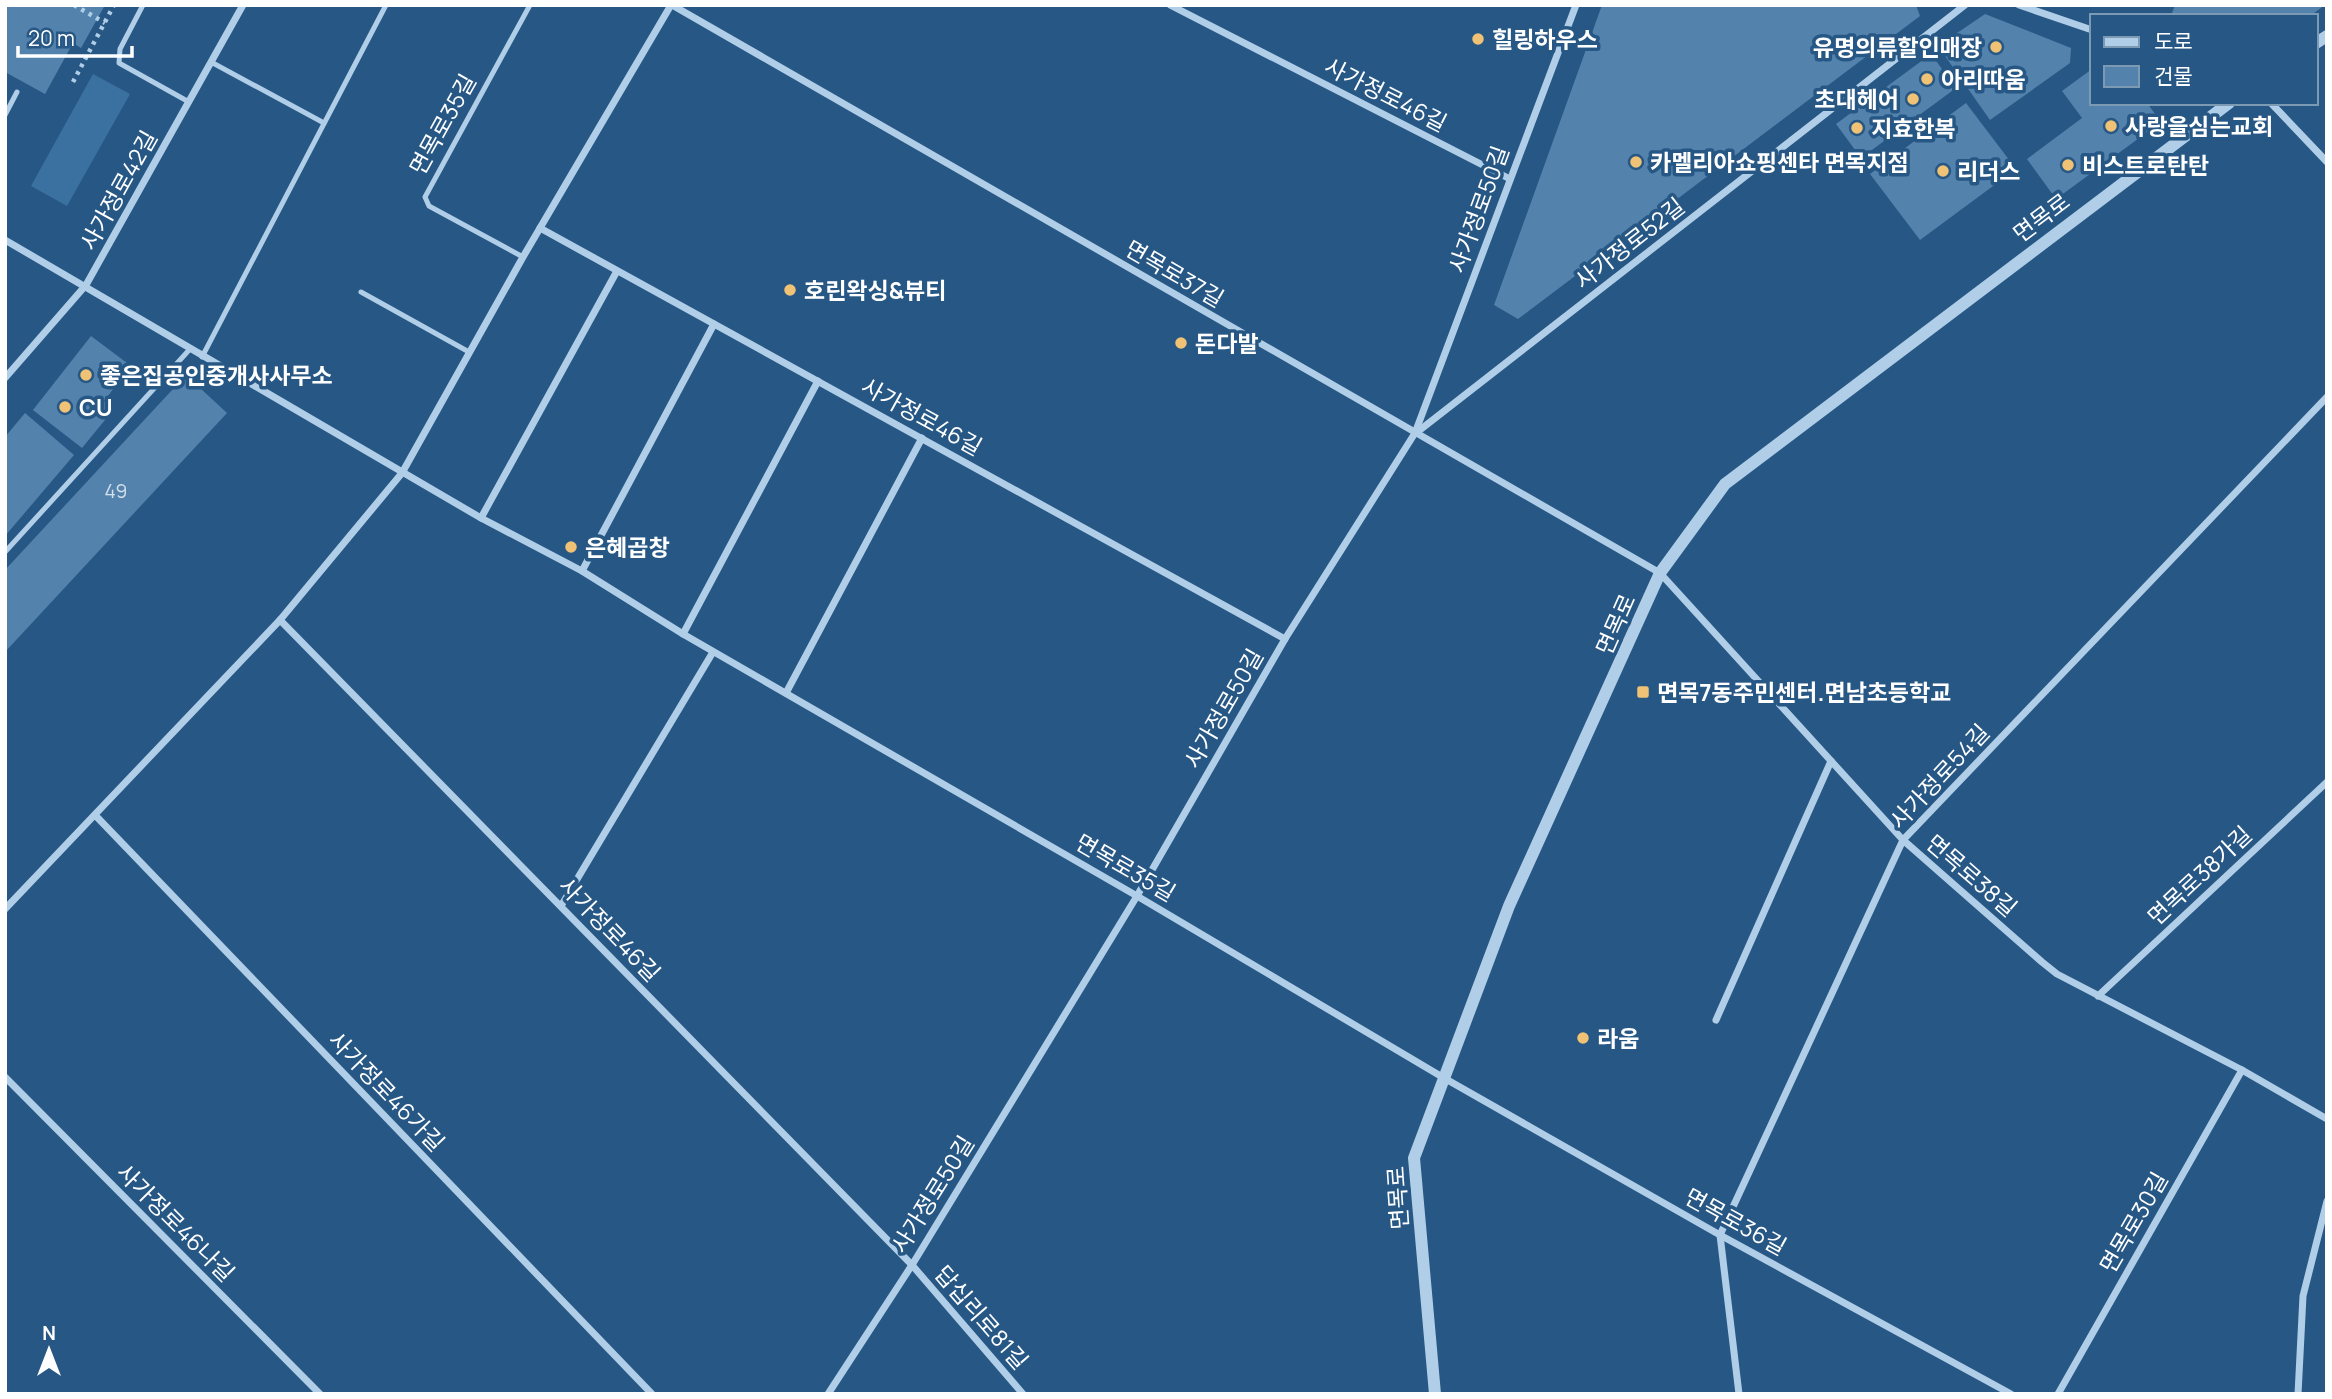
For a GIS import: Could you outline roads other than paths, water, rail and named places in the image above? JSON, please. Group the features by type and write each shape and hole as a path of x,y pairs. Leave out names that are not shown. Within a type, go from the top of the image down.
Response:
{"street":[{"name":"사가정로42길","path":"5,378 86,285 243,5"},
{"path":"5,909 280,620 402,473 523,257 672,5"},
{"name":"면목로37길","path":"672,5 1660,573"},
{"name":"사가정로46길","path":"1170,5 1510,179"},
{"name":"사가정로50길","path":"828,1394 912,1265 1137,896 1285,639 1415,433 1576,5"},
{"name":"사가정로52길","path":"1415,433 1965,5"},
{"path":"2020,5 2090,29"},
{"name":"면목로","path":"1435,1394 1414,1158 1509,906 1660,573 1725,484 2226,105"},
{"path":"2273,105 2327,162"},
{"name":"사가정로46길","path":"540,228 1285,639"},
{"name":"면목로35길","path":"5,240 86,285 202,357 402,473 481,518 582,570 713,652 1137,896 1444,1078"},
{"path":"481,518 617,271"},
{"path":"582,570 714,324"},
{"path":"683,634 818,381"},
{"name":"사가정로54길","path":"1720,1235 1903,840 2327,397"},
{"path":"786,693 922,438"},
{"name":"면목로38길","path":"1660,573 1903,840 2042,962 2098,996 2242,1070 2327,1119"},
{"name":"사가정로46길","path":"280,620 912,1265"},
{"path":"561,906 713,652"},
{"path":"1716,1020 1830,761"},
{"name":"면목로38가길","path":"2098,996 2327,782"},
{"name":"사가정로46가길","path":"95,815 652,1394"},
{"name":"면목로30길","path":"2058,1394 2242,1070"},
{"name":"사가정로46나길","path":"5,1077 320,1394"},
{"name":"면목로36길","path":"1444,1078 1720,1235 2011,1394"},
{"path":"2298,1394 2305,1286 2327,1201"},
{"path":"1720,1235 1739,1394"},
{"name":"답십리로81길","path":"912,1265 1023,1394"}],"lane":[{"path":"143,5 120,49 118,64 189,102"},
{"path":"202,357 386,5"},
{"name":"면목로35길","path":"523,257 429,206 425,197 530,5"},
{"path":"211,62 324,123"},
{"path":"5,115 17,92"},
{"path":"361,292 470,352"},
{"path":"5,552 190,349"}],"place":[{"name":"힐링하우스","path":"1478,39"},
{"name":"유명의류할인매장","path":"1996,47"},
{"name":"아리따움","path":"1927,79"},
{"name":"초대헤어","path":"1913,99"},
{"name":"사랑을심는교회","path":"2111,126"},
{"name":"지효한복","path":"1857,128"},
{"name":"카멜리아쇼핑센타 면목지점","path":"1636,162"},
{"name":"비스트로탄탄","path":"2068,165"},
{"name":"리더스","path":"1943,171"},
{"name":"호린왁싱&뷰티","path":"790,290"},
{"name":"돈다발","path":"1181,343"},
{"name":"좋은집공인중개사사무소","path":"86,375"},
{"name":"CU","path":"65,407"},
{"name":"은혜곱창","path":"571,547"},
{"name":"면목7동주민센터.면남초등학교","path":"1643,692"},
{"name":"라움","path":"1583,1038"}]}
